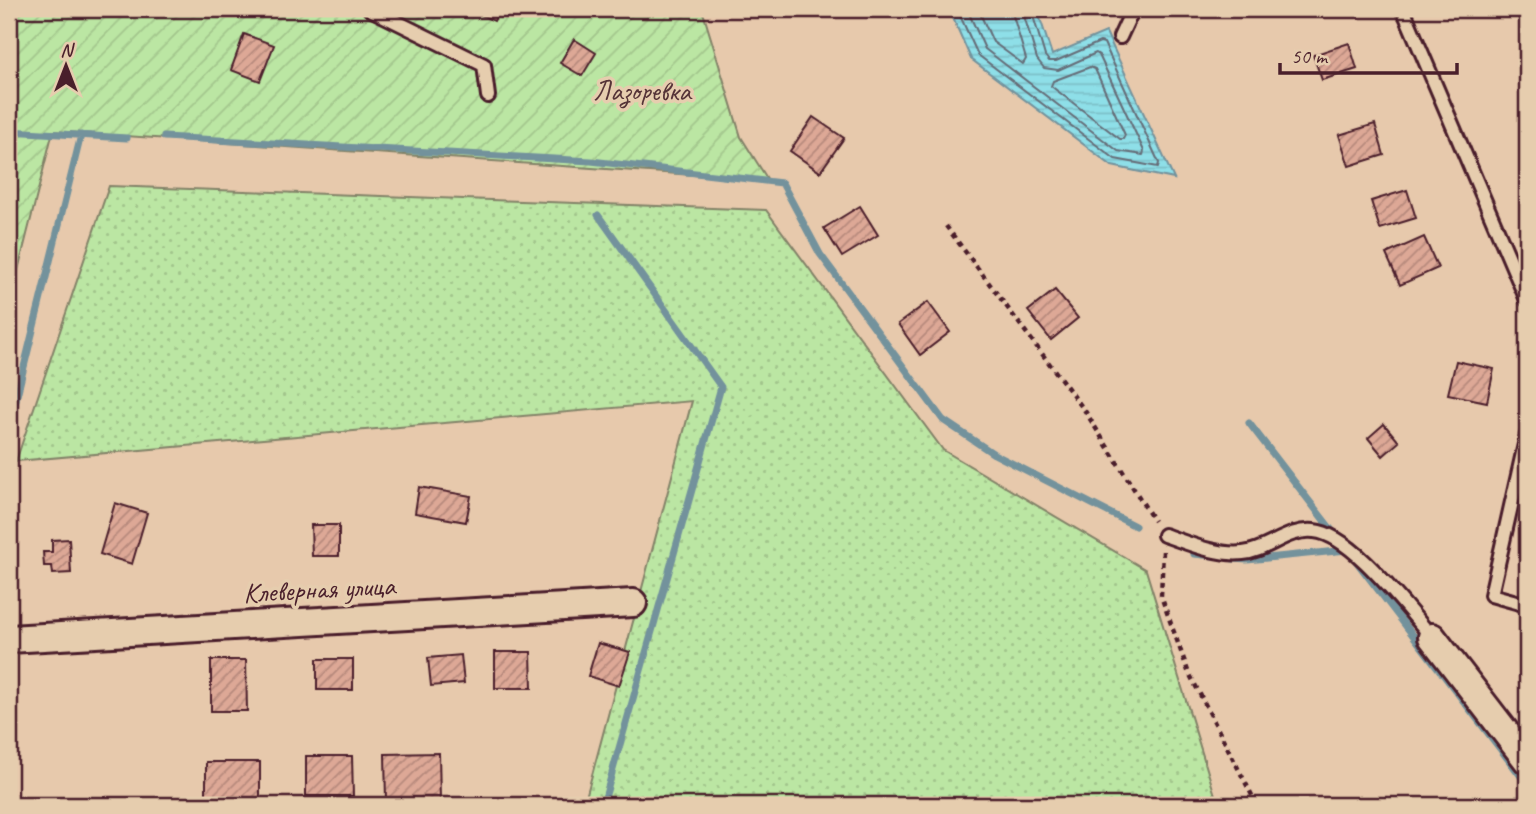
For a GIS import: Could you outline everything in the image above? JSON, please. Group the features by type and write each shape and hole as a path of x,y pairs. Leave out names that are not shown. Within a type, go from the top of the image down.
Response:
{"street":[{"name":"Клеверная улица","path":"9,639 633,603"},
{"path":"1432,637 1527,760"}],"lane":[{"path":"370,9 484,65 488,96"},
{"path":"1120,37 1133,9"},
{"path":"1403,9 1527,300"},
{"path":"1527,435 1491,596 1527,605"},
{"path":"1164,535 1213,551 1243,554 1302,531 1317,531 1335,538 1356,552 1432,637"}],"path":[{"path":"946,226 1085,411 1164,535 1161,596 1188,671 1257,805"}],"green space":[{"name":"Лазоревка","path":"9,9 702,9 741,137 768,180 53,131 9,306"},
{"path":"109,186 766,210 943,450 1146,570 1218,805 584,805 692,401 16,461"}],"water":[{"path":"949,9 1037,9 1052,55 1106,32 1174,179 1112,166 971,59"}],"building":[{"path":"468,9 500,9 494,21"},
{"path":"244,34 274,45 260,81 231,70"},
{"path":"574,39 596,53 582,76 560,63"},
{"path":"1349,43 1357,69 1322,80 1313,55"},
{"path":"813,117 844,138 820,172 790,151"},
{"path":"1375,124 1384,155 1349,166 1339,135"},
{"path":"1407,190 1416,218 1380,229 1371,201"},
{"path":"860,206 878,235 842,257 824,228"},
{"path":"1424,237 1438,268 1400,285 1386,254"},
{"path":"1055,290 1078,318 1051,340 1028,311"},
{"path":"928,302 950,332 920,355 898,324"},
{"path":"1456,361 1494,369 1487,402 1448,394"},
{"path":"1384,424 1399,442 1383,456 1368,438"},
{"path":"419,487 471,496 466,522 415,513"},
{"path":"115,503 147,513 132,564 100,554"},
{"path":"311,525 339,525 339,556 312,556"},
{"path":"69,539 71,573 53,574 52,566 44,566 43,552 52,552 52,540"},
{"path":"598,643 630,652 619,686 588,676"},
{"path":"495,652 531,652 532,688 495,688"},
{"path":"461,655 464,683 431,686 428,658"},
{"path":"317,659 353,659 353,690 317,690"},
{"path":"211,660 246,660 247,711 211,711"},
{"path":"439,753 440,800 386,801 385,754"},
{"path":"306,756 352,756 353,796 306,796"},
{"path":"206,762 260,762 260,805 206,805"}],"waterway":[{"path":"9,131 127,138"},
{"path":"9,428 81,135"},
{"path":"164,137 591,161 782,183 820,254 943,420 994,454 1135,526"},
{"path":"598,215 721,387 603,805"},
{"path":"1249,423 1337,537"},
{"path":"1233,559 1347,550"},
{"path":"1194,554 1214,556"},
{"path":"1353,557 1527,784"}]}
